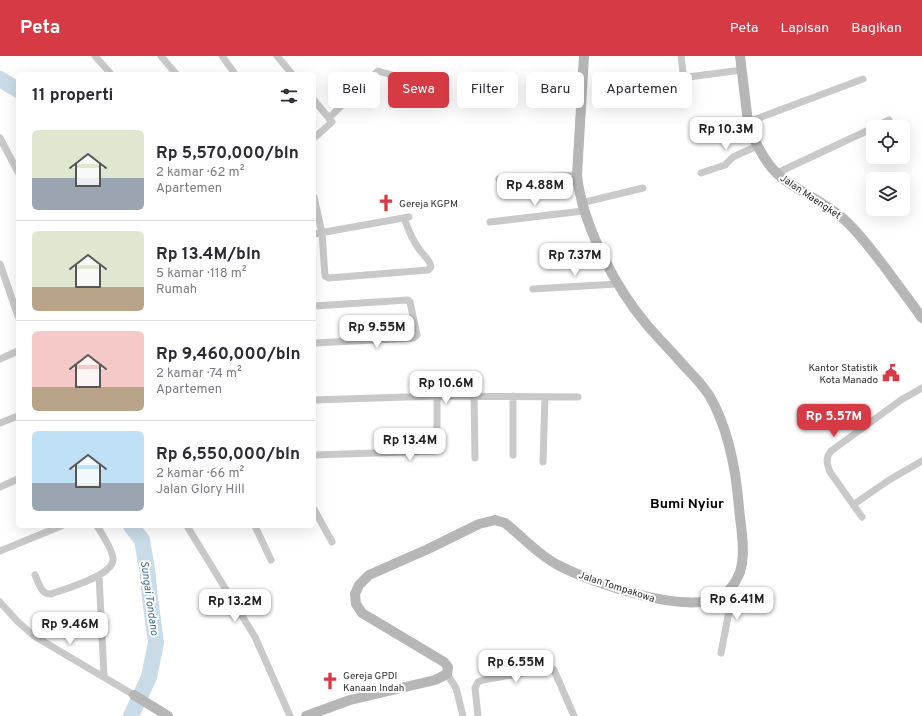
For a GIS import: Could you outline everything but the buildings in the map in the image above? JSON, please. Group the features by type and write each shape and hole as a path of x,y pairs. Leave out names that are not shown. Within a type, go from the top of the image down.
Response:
{"street":[{"path":"95,56 109,72"},
{"path":"161,56 174,72"},
{"path":"222,56 234,72"},
{"path":"277,56 290,72"},
{"name":"Jalan Tompakowa","path":"448,674 447,665 439,659 362,613 356,604 355,594 359,584 373,573 487,521 495,520 505,523 539,552 561,566 584,576 652,598 691,602 720,597 734,584 742,563 739,502 731,452 723,425 713,402 702,386 647,325 617,284 582,207 578,192 577,174 584,56"},
{"path":"681,56 683,73 688,78 742,70"},
{"name":"Jalan Maengket","path":"740,56 748,122 750,132 757,146 777,173 848,222 870,248 922,318"},
{"path":"329,118 378,71 388,74"},
{"path":"748,122 863,79"},
{"path":"316,102 329,118 331,123 316,136"},
{"path":"777,173 866,131"},
{"path":"0,138 16,168"},
{"path":"701,173 725,165 733,157 757,146"},
{"path":"499,178 577,174"},
{"path":"490,222 582,207 644,188"},
{"path":"316,216 318,234 325,276 329,278 428,270 431,267 430,262 418,248 410,233 407,218 318,234"},
{"path":"0,264 16,310"},
{"path":"533,289 617,284"},
{"path":"316,306 408,300 410,302 416,335 412,338 316,343"},
{"path":"0,359 16,352"},
{"path":"862,517 830,472 826,461 829,453 901,400 922,388"},
{"path":"316,456 436,451 437,396"},
{"path":"316,400 437,396 578,397"},
{"path":"474,396 475,458"},
{"path":"513,396 513,455"},
{"path":"542,462 545,397"},
{"path":"0,423 16,417"},
{"path":"853,505 889,480 922,461"},
{"path":"0,487 16,480"},
{"path":"316,513 332,542"},
{"path":"0,551 56,528"},
{"path":"35,575 43,592 51,594 99,575 107,570 113,560 98,528"},
{"path":"189,528 255,637 290,716"},
{"path":"255,528 271,560"},
{"path":"99,575 104,676"},
{"path":"721,653 734,584"},
{"path":"1,606 34,636 104,676 165,714"},
{"path":"478,716 475,688 478,682 551,668 554,670 574,716"},
{"path":"306,716 350,700 434,680 448,674 456,688 463,716"}],"waterway":[{"name":"Sungai Tondano","path":"0,79 16,89"},
{"name":"Sungai Tondano","path":"131,716 149,677 156,643 142,540 133,528"}],"place":[{"name":"Gereja KGPM","path":"386,203"},
{"name":"Kantor Statistik Kota Manado","path":"891,373"},
{"name":"Gereja GPDI Kanaan Indah","path":"330,681"}],"district":[{"name":"Bumi Nyiur","path":"687,503"}]}
